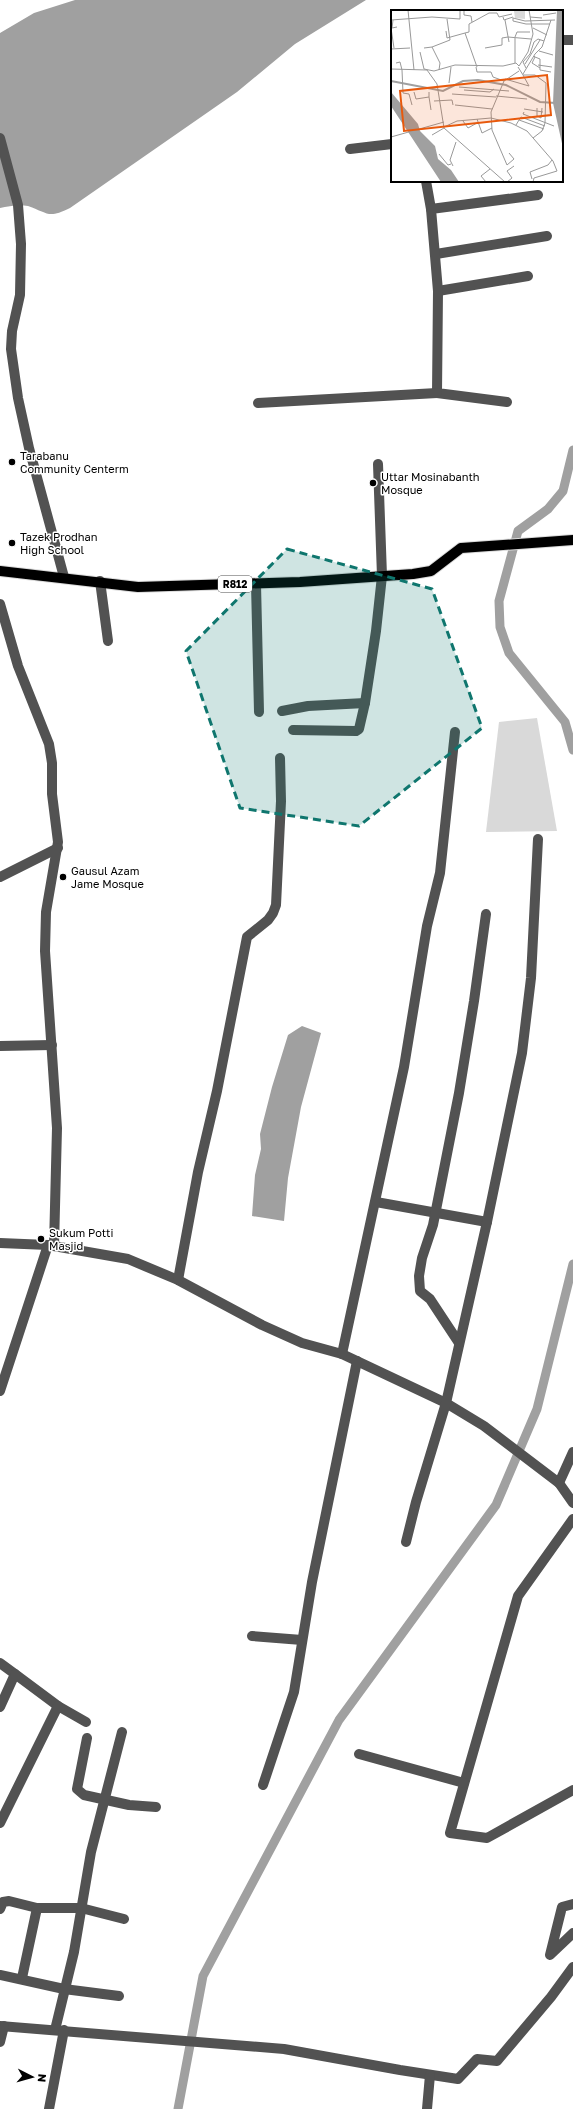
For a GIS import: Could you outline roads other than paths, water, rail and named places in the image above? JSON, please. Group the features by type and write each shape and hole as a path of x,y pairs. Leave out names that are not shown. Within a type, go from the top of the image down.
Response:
{"main road":[{"name":"R812","path":"0,571 138,586 256,584 382,576 430,571 461,548 573,540"}],"street":[{"path":"0,138 18,205 21,244 20,295 12,331 11,349 18,398 29,448 64,577"},
{"path":"350,149 391,144"},
{"path":"426,182 436,254 438,292 437,393"},
{"path":"431,209 538,195"},
{"path":"436,254 547,236"},
{"path":"438,292 528,276"},
{"path":"258,403 437,393 507,402"},
{"path":"293,730 356,731 359,728 365,703 376,631 382,576 378,464"},
{"path":"100,581 108,641"},
{"path":"256,584 259,712"},
{"path":"0,604 18,666 49,744 52,763 52,794 58,848 46,912 45,951 57,1128 51,1246 0,1391"},
{"path":"282,711 308,706 365,703"},
{"path":"342,1354 404,1067 427,926 440,873 455,732"},
{"path":"178,1280 246,942 254,929 273,913 276,905 281,801 280,758"},
{"path":"406,1542 416,1502 446,1403 487,1222 523,1046 531,978 538,839"},
{"path":"0,877 58,848"},
{"path":"459,1344 430,1300 420,1291 419,1276 435,1212 459,1094 486,914"},
{"path":"0,1046 52,1045"},
{"path":"376,1202 487,1222"},
{"path":"0,1243 51,1246 128,1259 178,1280 302,1343 342,1354 446,1403 484,1426 559,1483 573,1503"},
{"path":"263,1785 294,1692 302,1640 337,1450 356,1361"},
{"path":"559,1483 573,1452"},
{"path":"573,1519 518,1596 450,1833 487,1838 573,1790"},
{"path":"252,1636 302,1640"},
{"path":"0,1663 58,1706 86,1722"},
{"path":"0,1707 15,1674"},
{"path":"0,1823 58,1706"},
{"path":"49,2109 64,1989 74,1952 91,1852 106,1799 122,1732"},
{"path":"87,1738 77,1789 84,1795 106,1799 130,1806 156,1807"},
{"path":"359,1754 464,1783"},
{"path":"0,1909 3,1902 9,1901 37,1908 81,1908 124,1919"},
{"path":"573,1904 562,1906 550,1955 573,1933"},
{"path":"22,1978 37,1908"},
{"path":"0,2042 2,2026 161,2038 284,2049 458,2079 477,2059 497,2061 551,1998 573,1967"},
{"path":"0,1975 22,1978 64,1989 119,1996"},
{"path":"427,2109 430,2075"}],"waterway":[{"path":"573,450 563,491 548,509 518,531 499,601 500,627 509,653 565,722 573,750"},
{"path":"178,2109 203,1976 339,1720 496,1505 537,1409 573,1264"}],"place":[{"name":"Tarabanu Community Centerm","path":"12,462"},
{"name":"Uttar Mosinabanth Mosque","path":"373,483"},
{"name":"Tazek Prodhan High School","path":"12,543"},
{"name":"Gausul Azam Jame Mosque","path":"63,877"},
{"name":"Sukum Potti Masjid","path":"41,1239"}]}
